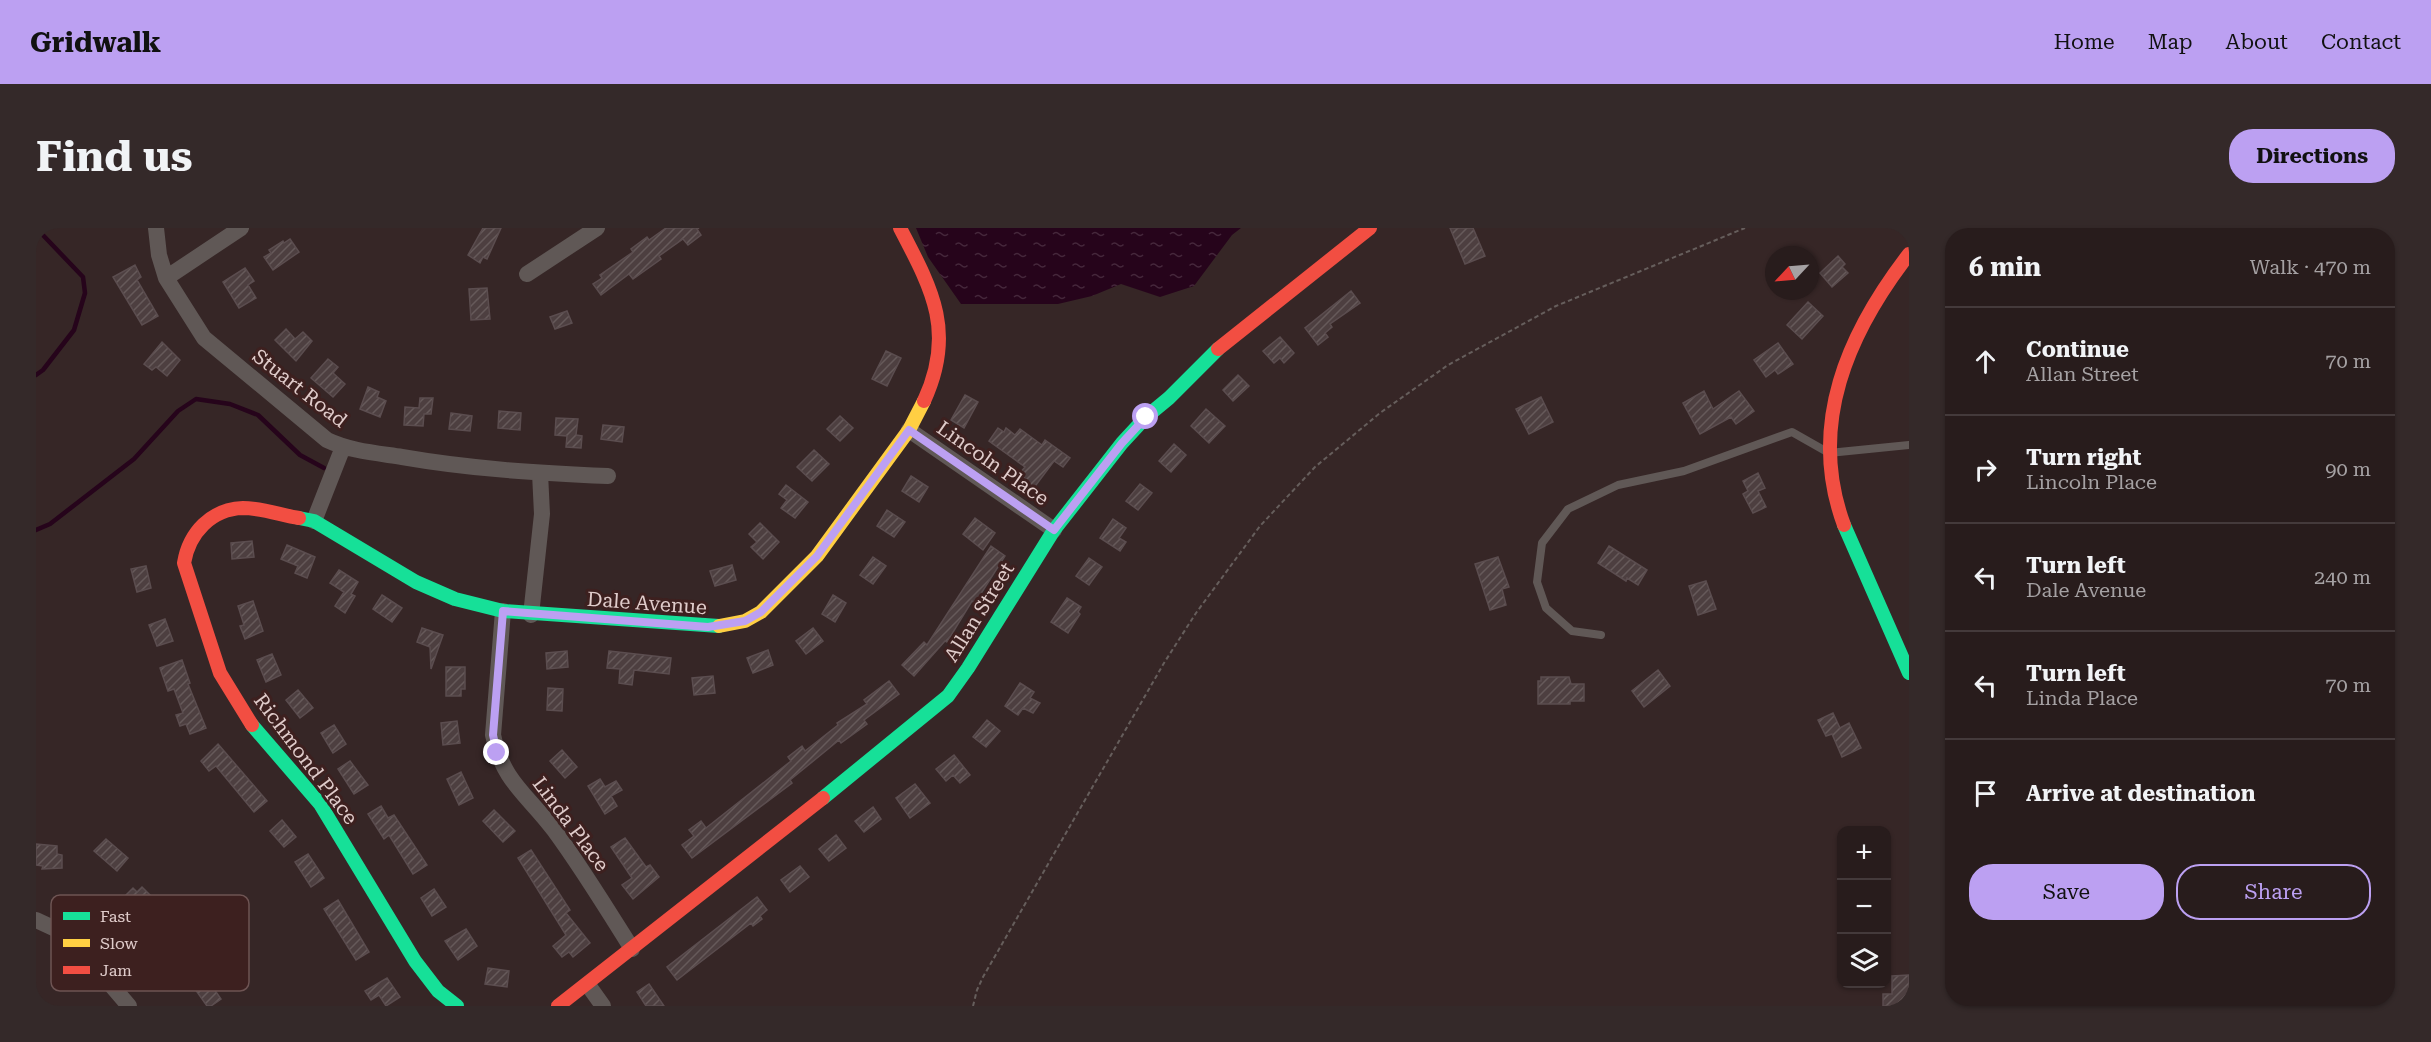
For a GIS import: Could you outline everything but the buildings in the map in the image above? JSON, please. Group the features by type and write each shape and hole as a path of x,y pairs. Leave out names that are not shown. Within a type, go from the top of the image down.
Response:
{"street":[{"name":"Stuart Road","path":"156,228 159,255 166,278 204,338 327,440 343,447 434,463 506,472 608,476"},
{"path":"166,278 241,228"},
{"path":"527,274 597,228"},
{"name":"Dale Avenue","path":"243,508 314,521 416,582 455,599 503,611 531,615 708,627 745,621 761,612 817,556 909,430 930,391 940,334 937,309 927,278 900,228"},
{"name":"Allan Street","path":"588,985 948,696 1054,530 1122,443 1225,342 1370,228"},
{"path":"1909,254 1886,281 1862,321 1845,358 1831,420 1829,453 1840,514 1909,673"},
{"name":"Lincoln Place","path":"909,430 1054,530"},
{"path":"314,521 343,447"},
{"path":"531,615 542,514 540,473"},
{"name":"Richmond Place","path":"243,508 212,516 192,536 184,563 220,673 255,729 320,804 415,961 438,991 457,1006"},
{"name":"Linda Place","path":"503,611 493,735 497,753 505,771 553,828 632,949"},
{"path":"558,1006 588,985 603,1006"},
{"path":"116,991 129,1006"}],"lane":[{"path":"1601,634 1572,631 1546,608 1537,582 1542,543 1568,509 1618,485 1684,471 1792,432 1829,453 1909,445"}],"path":[{"path":"974,1006 977,990 983,977 1164,663 1196,613 1260,526 1315,466 1380,413 1448,365 1556,306 1745,228"}],"water":[{"path":"916,228 1241,228 1232,235 1194,286 1160,297 1121,284 1092,296 1058,304 961,304 928,257"}],"waterway":[{"path":"36,375 43,370 74,330 85,293 83,277 40,232"},
{"path":"36,530 50,524 134,459 178,411 196,399 230,404 258,415 300,455 324,468"}],"traffic: fast":[{"path":"823,798 948,696 1054,530 1122,443 1218,349"},
{"path":"299,518 314,521 416,582 455,599 503,611 719,626"},
{"path":"1844,525 1909,673"},
{"path":"252,725 320,804 415,961 438,991 457,1006"}],"traffic: slow":[{"path":"719,626 745,621 761,612 817,556 909,430 924,401"}],"traffic: jam":[{"path":"900,228 930,291 939,332 938,353 924,401"},
{"path":"1218,349 1370,228"},
{"path":"1844,525 1834,488 1830,452 1832,416 1840,382 1852,348 1868,316 1887,284 1909,254"},
{"path":"252,725 220,673 184,563 196,533 212,518 231,509 250,508 299,518"},
{"path":"558,1006 823,798"}],"route":[{"path":"497,753 493,735 503,611 531,615 708,627 745,621 761,612 817,556 909,430 1054,530 1122,443 1146,417"}]}
